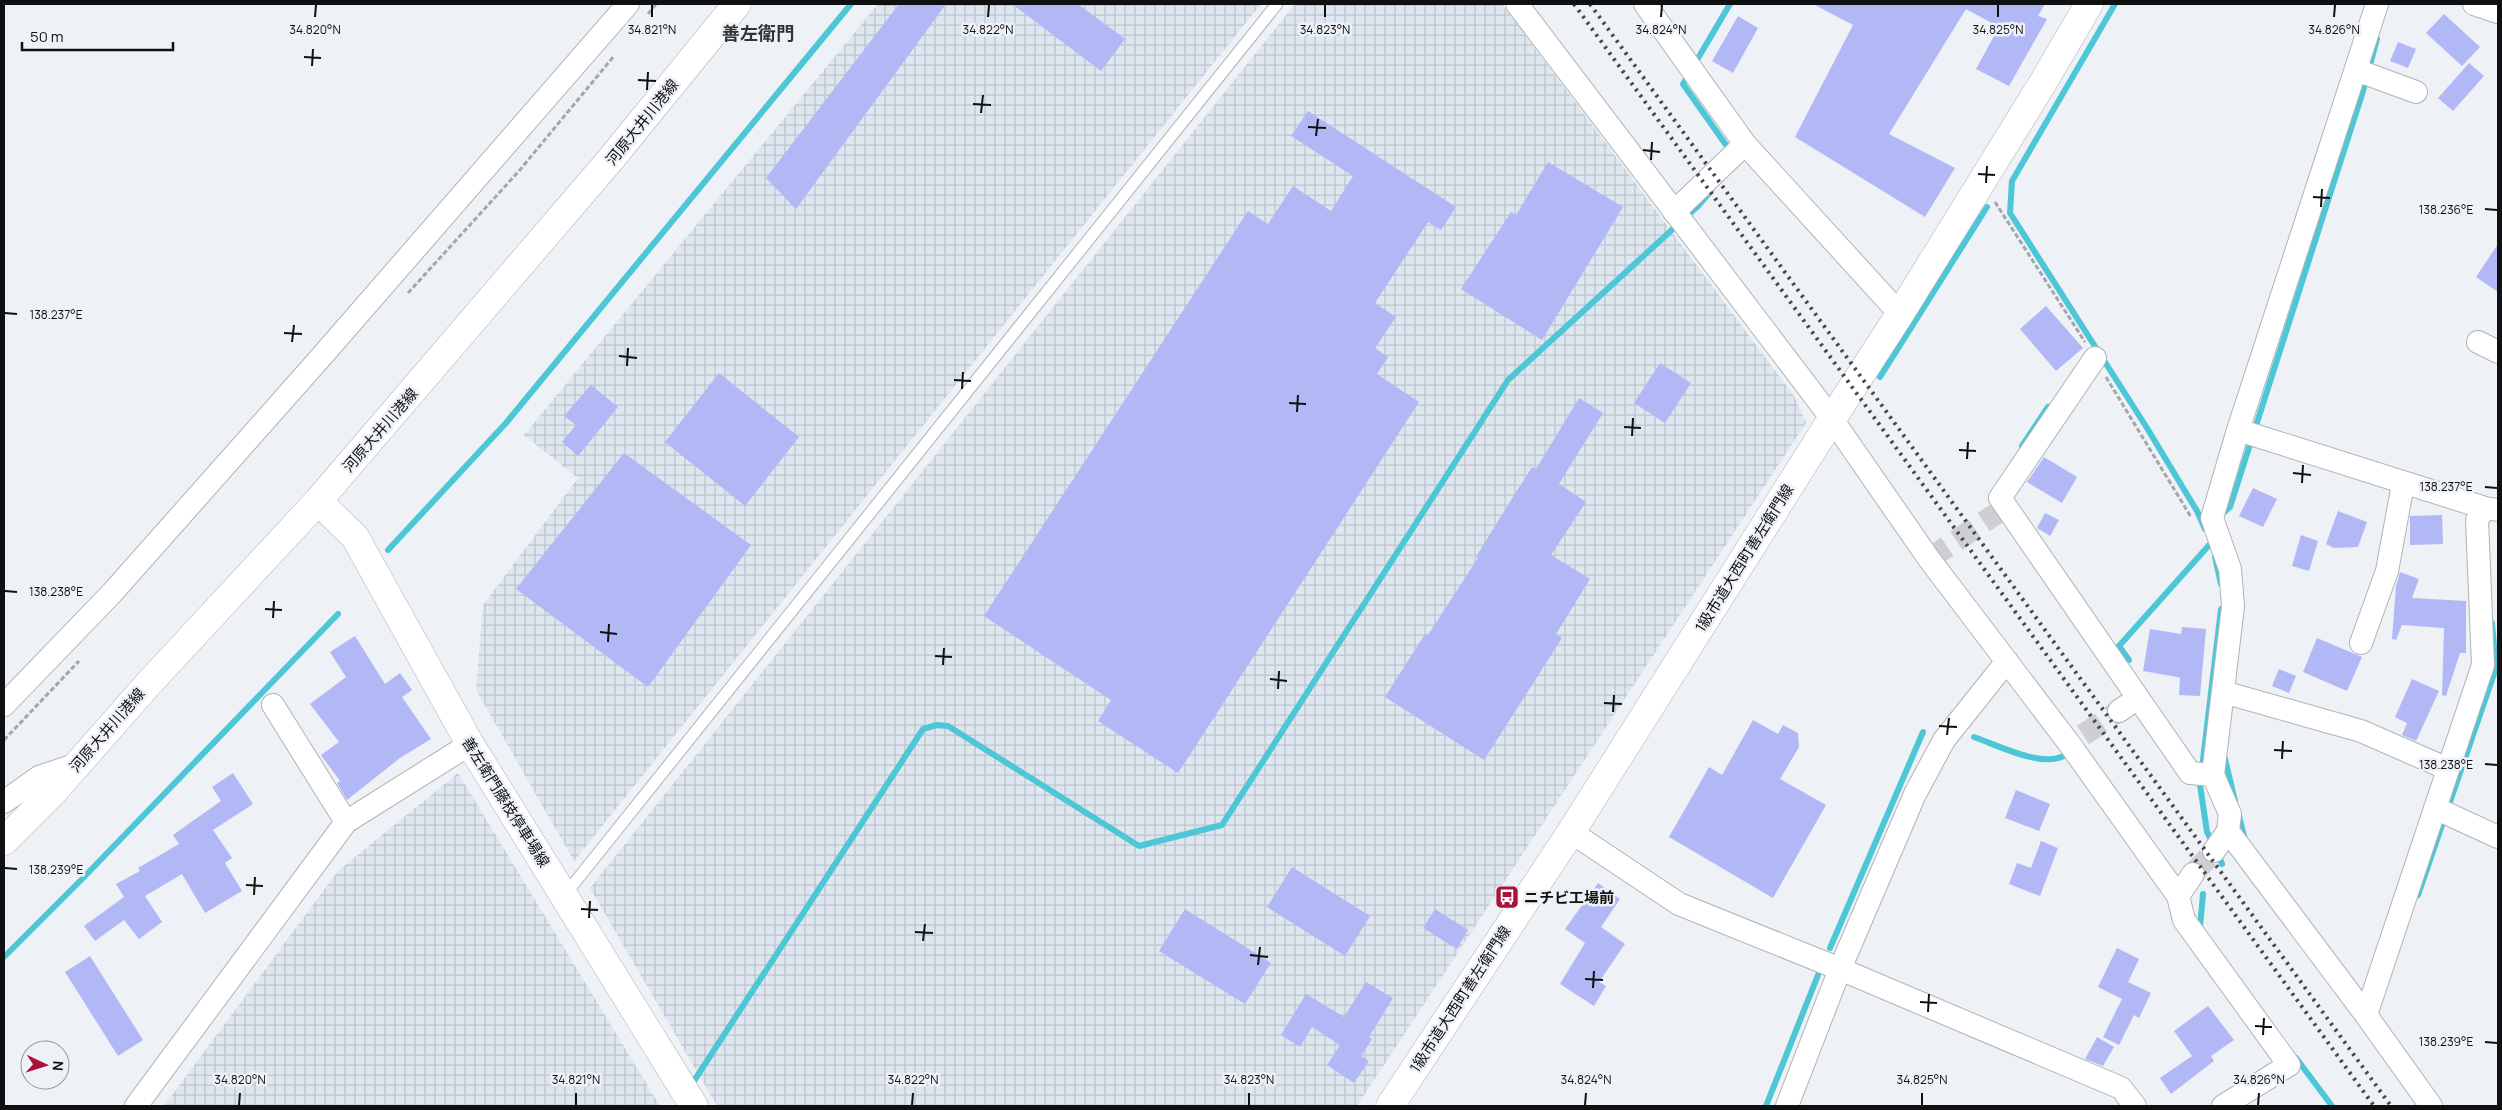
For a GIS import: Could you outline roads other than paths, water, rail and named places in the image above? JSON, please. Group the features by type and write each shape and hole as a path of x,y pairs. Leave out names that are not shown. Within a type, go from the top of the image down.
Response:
{"main road":[{"name":"河原大井川港線","path":"4,841 78,764 157,674 318,501 598,174 737,4"},
{"name":"1級市道大西町善左衛門線","path":"1390,1106 1570,832 1900,314 2044,81 2089,4"},
{"name":"善左衛門藤枝停車場線","path":"318,501 355,537 470,744 694,1106"}],"street":[{"path":"4,705 112,592 322,356 628,4"},
{"path":"1516,4 1832,419 1930,559 2007,662 2077,741 2178,896 2184,920 2290,1065 2224,1106"},
{"path":"1645,4 1745,144 1900,314"},
{"path":"2214,850 2228,831 2230,814 2213,775 2233,606 2230,569 2212,518 2238,430 2377,4"},
{"path":"2474,4 2498,12"},
{"path":"2356,70 2416,92"},
{"path":"1674,212 1745,144"},
{"path":"2478,342 2498,352"},
{"path":"2095,358 2000,498 2190,773 2213,775"},
{"path":"2238,430 2404,484 2491,509"},
{"path":"2361,643 2387,571 2404,484"},
{"path":"2366,1015 2483,664 2477,520 2491,509"},
{"path":"1787,1106 1840,969 1915,794 1944,740 2007,662"},
{"path":"2223,692 2361,732 2448,769"},
{"path":"2119,711 2138,698"},
{"path":"273,704 346,822"},
{"path":"136,1106 346,822 470,744"},
{"path":"4,802 39,777 78,764"},
{"path":"2435,808 2498,837"},
{"path":"2228,831 2366,1015 2431,1106"},
{"path":"1570,832 1679,904 1840,969 2121,1088 2135,1106"},
{"path":"2178,896 2193,874"}],"lane":[{"path":"564,896 1277,4"}],"waterway":[{"path":"388,550 506,423 851,4"},
{"path":"1694,65 1730,4"},
{"path":"2115,4 2012,181 2010,213 2147,428 2197,511 2205,529"},
{"path":"2221,515 2230,507 2363,91 2377,39"},
{"path":"1689,74 1683,84 1731,152"},
{"path":"692,1084 923,729 937,725 948,726 1139,846 1222,825 1508,380 1698,206 1711,191"},
{"path":"1880,377 1987,207"},
{"path":"2022,446 2048,407"},
{"path":"2129,660 2119,646 2211,543"},
{"path":"2215,557 2221,584"},
{"path":"2213,843 2207,832 2200,785 2221,609"},
{"path":"4,957 85,876 338,614"},
{"path":"2418,895 2496,668 2492,623"},
{"path":"1830,948 1923,732"},
{"path":"1974,737 2033,758 2056,759 2065,755"},
{"path":"2224,755 2235,801"},
{"path":"2239,816 2245,840"},
{"path":"2217,852 2222,864"},
{"path":"2201,929 2203,894"},
{"path":"1766,1106 1818,975"},
{"path":"2296,1058 2332,1106"}],"tunnel":[{"path":"1929,559 2006,507"},
{"path":"2083,735 2119,711"},
{"path":"2193,874 2214,851"}],"railway":[{"path":"1574,4 2374,1106"},
{"path":"1590,4 2391,1106"}],"place":[{"name":"ニチビ工場前","path":"1507,897"}],"district":[{"name":"善左衛門","path":"758,33"}]}
